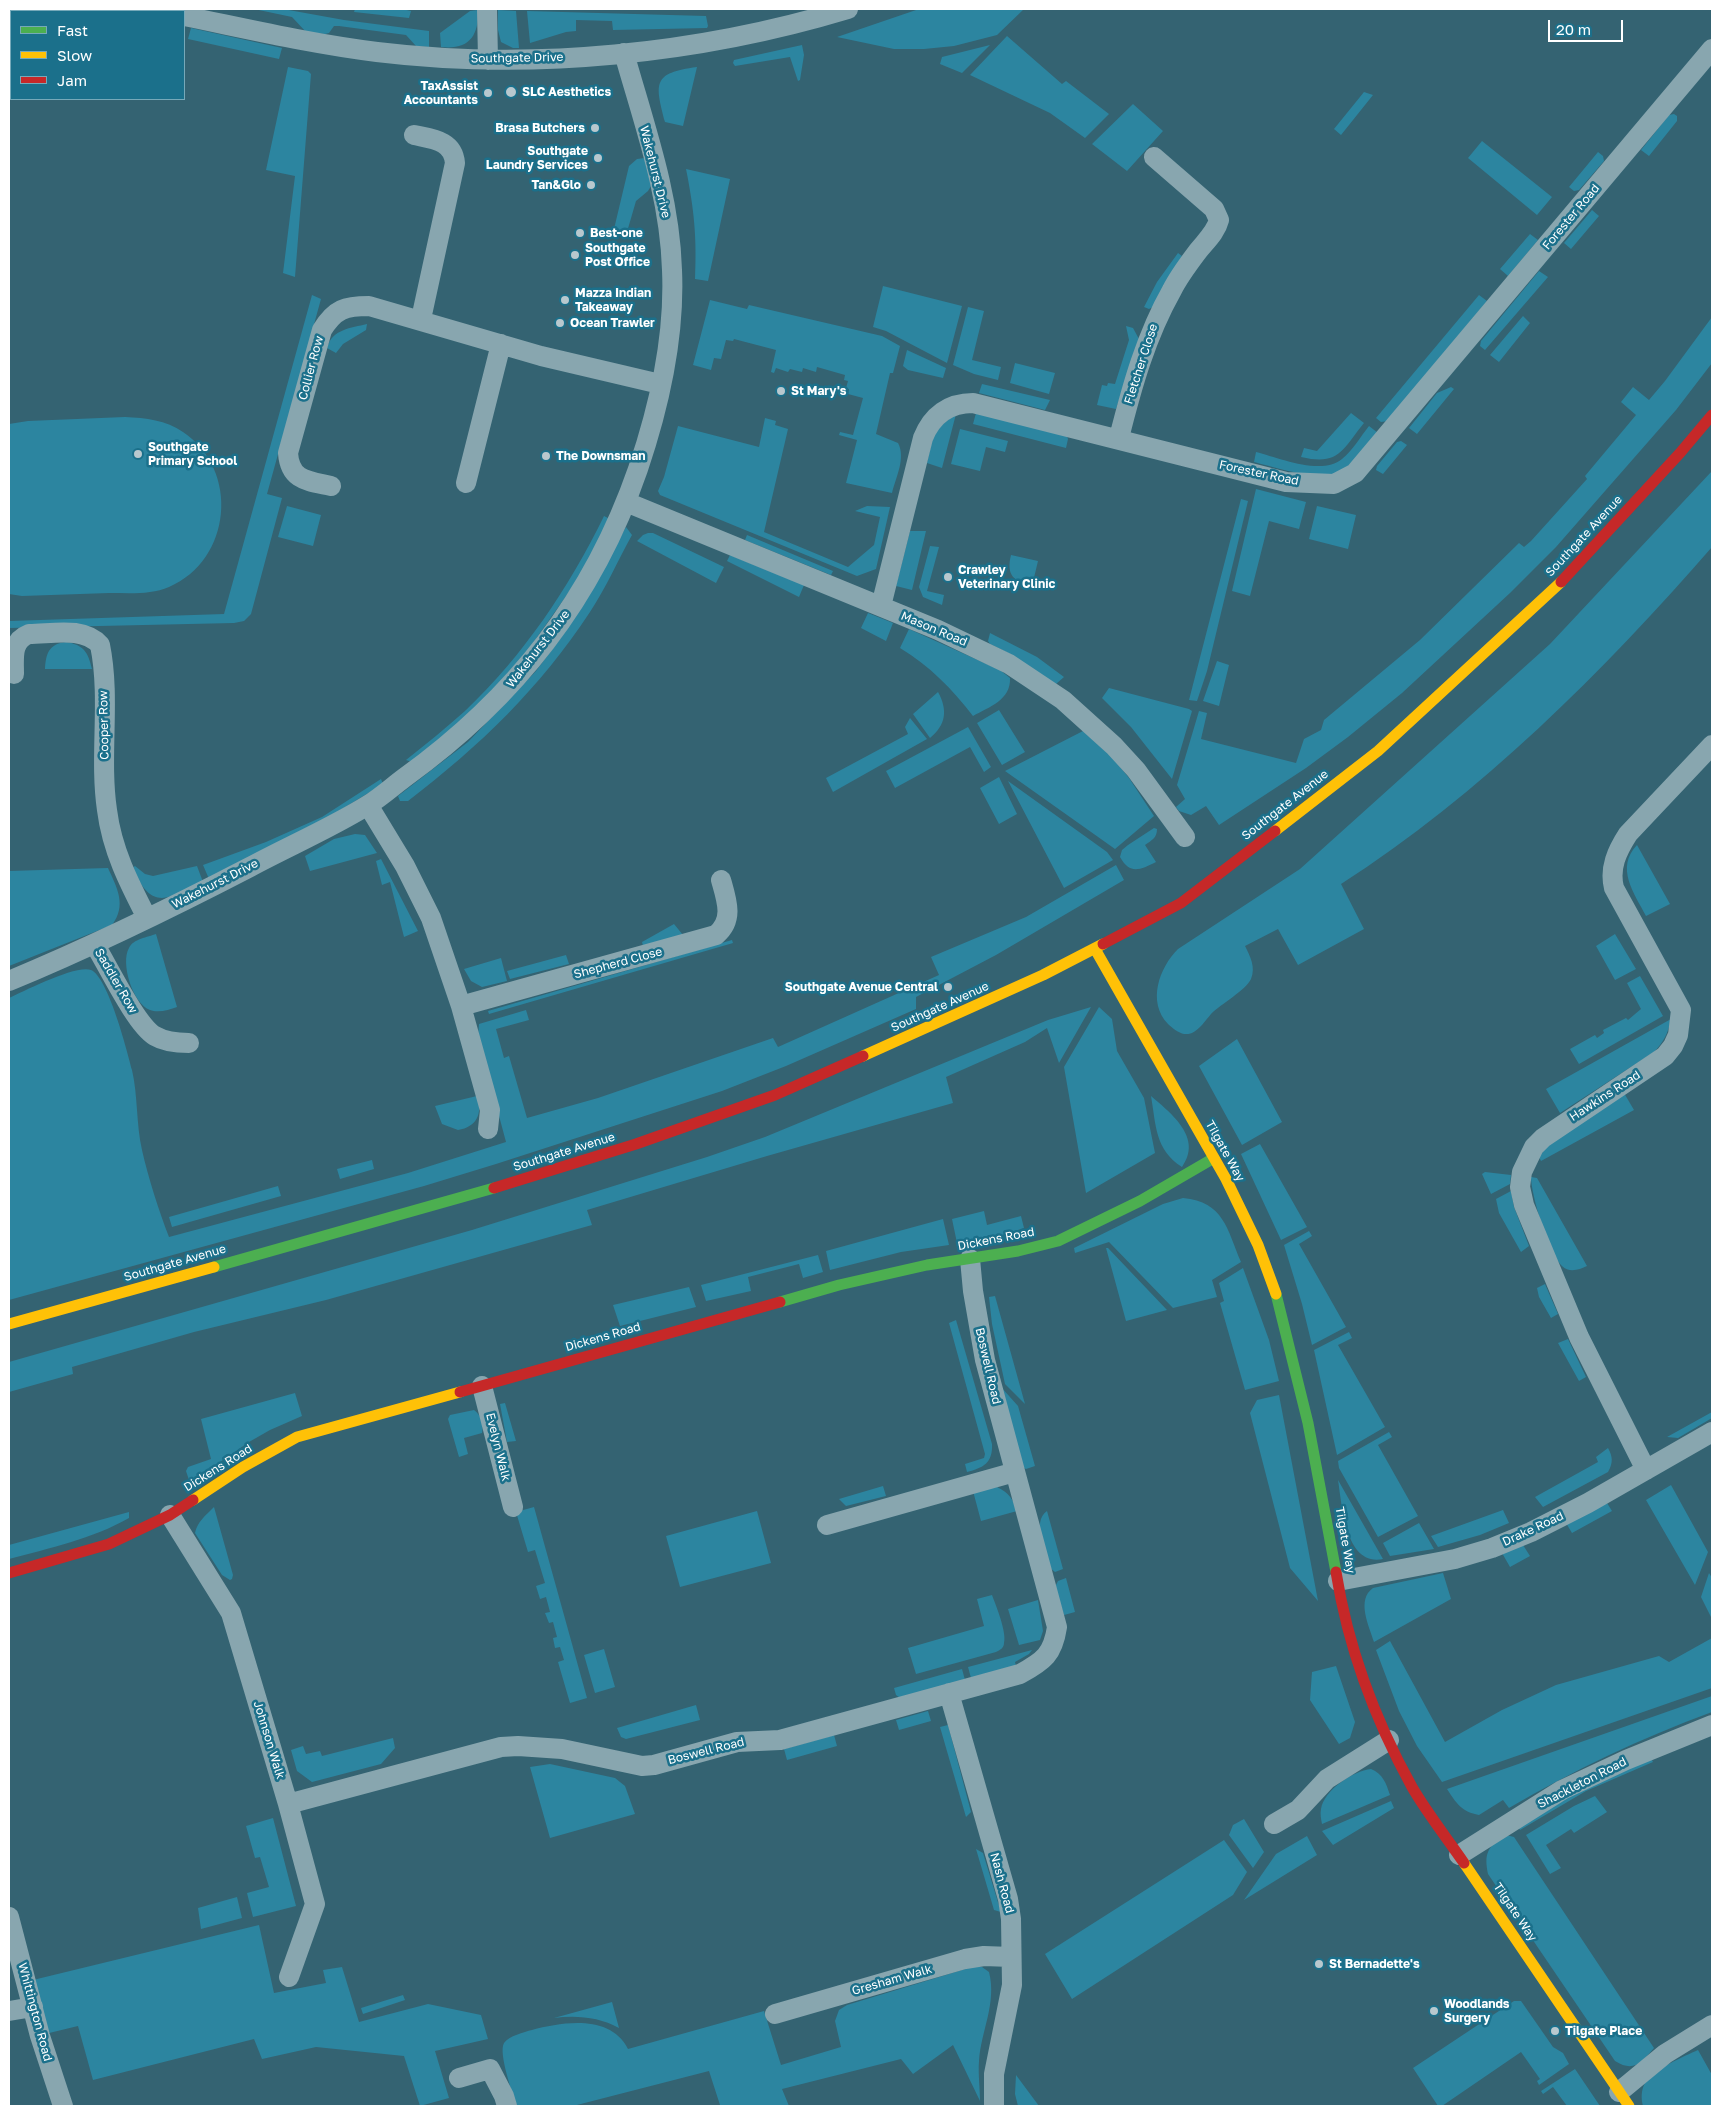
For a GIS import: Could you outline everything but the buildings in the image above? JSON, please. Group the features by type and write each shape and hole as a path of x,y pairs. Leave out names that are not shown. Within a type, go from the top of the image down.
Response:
{"street":[{"path":"487,9 488,60"},
{"name":"Southgate Drive","path":"185,16 349,48 408,56 488,60 577,57 728,40 801,23 848,9"},
{"name":"Forester Road","path":"881,606 923,438 932,421 946,409 955,405 974,403 1120,438 1286,482 1334,484 1355,473 1712,49"},
{"name":"Wakehurst Drive","path":"9,982 95,944 217,884 368,805 444,750 499,698 530,664 556,630 579,595 599,559 626,502 646,446 669,337 673,273 663,193 624,53"},
{"path":"414,135 447,144 454,156 455,163 421,319"},
{"name":"Fletcher Close","path":"1120,438 1147,341 1158,316 1173,287 1215,230 1219,220 1214,209 1154,157"},
{"name":"Collier Row","path":"331,486 304,480 296,476 289,463 288,453 322,330 341,309 369,306 421,319 501,344 660,384"},
{"path":"466,483 501,344"},
{"name":"Southgate Avenue","path":"9,1324 457,1199 636,1144 775,1095 1000,995 1095,949 1181,904 1378,750 1557,586 1680,453 1712,415"},
{"name":"Mason Road","path":"626,502 881,606 976,647 1009,664 1063,700 1114,746 1136,770 1185,837"},
{"name":"Cooper Row","path":"14,674 14,650 22,637 30,634 81,633 89,636 100,645 103,671 108,814 111,834 120,863 147,918"},
{"name":"Hawkins Road","path":"1646,1470 1579,1338 1533,1230 1520,1187 1527,1159 1534,1147 1543,1138 1664,1056 1675,1041 1681,1010 1614,888 1612,870 1620,846 1628,834 1712,745"},
{"path":"368,805 405,866 431,918 461,1006 490,1110 488,1129"},
{"name":"Shepherd Close","path":"461,1006 716,935 723,930 728,912 721,880"},
{"name":"Saddler Row","path":"95,944 135,1015 144,1026 153,1035 164,1040 189,1043"},
{"name":"Tilgate Way","path":"1095,949 1214,1158 1250,1230 1275,1289 1299,1382 1324,1501 1345,1620 1372,1702 1389,1740 1414,1788 1624,2099"},
{"name":"Dickens Road","path":"9,1572 109,1544 170,1516 243,1467 297,1437 839,1285 927,1265 1018,1251 1058,1240 1140,1201 1214,1158"},
{"name":"Boswell Road","path":"288,1804 501,1747 541,1747 642,1766 654,1765 737,1742 780,1740 1020,1674 1048,1656 1055,1643 1057,1626 1054,1610 985,1360 973,1290 970,1259"},
{"name":"Evelyn Walk","path":"482,1386 513,1507"},
{"name":"Drake Road","path":"1338,1581 1449,1560 1492,1548 1531,1532 1712,1432"},
{"path":"828,1525 1015,1472"},
{"name":"Johnson Walk","path":"170,1516 231,1613 288,1804 315,1904 289,1977"},
{"name":"Nash Road","path":"949,1693 1008,1899 1011,1919 1012,1985 994,2074 994,2106"},
{"name":"Shackleton Road","path":"1459,1855 1570,1786 1626,1760 1712,1725"},
{"path":"1274,1824 1298,1810 1327,1779 1389,1740"},
{"name":"Whittington Road","path":"9,1917 40,2036 63,2106"},
{"name":"Gresham Walk","path":"775,2014 965,1959 993,1956 1011,1957"},
{"path":"9,2011 33,2007"},
{"path":"1624,2099 1665,2054 1712,2026"},
{"path":"459,2078 490,2069 507,2106"}],"shaded area":[{"path":"254,9 283,9 344,20 429,31 429,47 416,46 406,35 339,26 334,26 329,33 325,34 306,32 292,17"},
{"path":"355,9 402,9 411,11 409,18 354,12"},
{"path":"919,9 1024,9 997,35 954,46 894,49 837,37"},
{"path":"478,10 476,28 470,40 458,46 441,47 440,33 470,11"},
{"path":"498,10 516,11 519,48 513,48 501,42 498,30"},
{"path":"527,11 706,16 708,26 707,28 613,30 612,21 576,20 576,31 566,32 530,43"},
{"path":"191,28 282,48 279,59 188,39"},
{"path":"1007,36 1062,84 1066,81 1109,114 1085,138 1050,113 970,75"},
{"path":"802,45 804,55 800,80 798,81 790,57 735,66 733,63 734,60"},
{"path":"990,45 962,73 940,64 942,57"},
{"path":"288,67 308,71 311,74 295,277 283,273 295,176 266,170"},
{"path":"697,67 683,126 665,122 659,98 660,82 664,77 672,73 682,69"},
{"path":"1364,92 1373,95 1341,135 1334,129"},
{"path":"1133,104 1163,131 1127,171 1092,144"},
{"path":"1674,114 1677,116 1677,121 1649,156 1641,150 1669,115"},
{"path":"1482,141 1552,197 1537,215 1468,158"},
{"path":"1598,152 1603,156 1604,161 1579,190 1574,191 1569,187"},
{"path":"645,158 651,186 636,201 627,232 614,229 629,166 637,159"},
{"path":"686,169 730,179 708,281 695,279 696,250 694,223"},
{"path":"1592,210 1599,216 1571,249 1564,243"},
{"path":"1530,234 1538,240 1508,276 1500,269"},
{"path":"1178,253 1182,256 1153,307 1149,309 1144,307 1157,282"},
{"path":"1539,271 1548,277 1485,350 1480,346 1481,341"},
{"path":"883,286 962,306 947,363 886,331 873,327"},
{"path":"312,295 321,299 267,494 282,498 251,614 244,621 234,623 9,628 9,621 224,614"},
{"path":"1479,295 1487,301 1388,421 1381,422 1376,418"},
{"path":"710,300 747,309 749,305 882,336 900,346 893,373 890,373 876,434 898,443 900,449 901,461 892,493 846,483 857,440 839,435 840,432 853,435 863,398 848,394 849,389 846,388 848,381 844,380 845,375 817,367 816,372 803,368 802,372 790,369 788,372 776,368 774,373 771,372 776,350 734,339 733,341 726,340 721,359 714,358 711,370 693,365"},
{"path":"968,307 984,311 972,360 1001,367 998,380 974,374 953,365"},
{"path":"1523,316 1530,323 1499,362 1490,355"},
{"path":"1712,317 1712,363 1676,410 1556,547 1510,593 1402,693 1306,768 1219,825 1206,806 1191,815 1179,811 1176,807 1185,799 1177,785 1199,711 1207,713 1201,739 1296,763 1304,739 1321,730 1324,720 1420,640 1519,543 1524,547 1531,541 1587,479 1585,476 1636,415 1621,402 1633,387 1649,400"},
{"path":"367,324 366,330 343,344 336,353 327,348 333,337 343,330"},
{"path":"1126,326 1133,328 1139,339 1116,409 1097,405 1102,385 1107,386 1108,383 1115,384 1129,340"},
{"path":"907,350 946,368 943,378 908,370 903,366"},
{"path":"1015,363 1055,373 1049,394 1010,383"},
{"path":"982,384 1050,400 1045,410 979,393"},
{"path":"1451,387 1454,389 1417,434 1409,428 1437,393"},
{"path":"976,413 1066,434 1068,439 1066,448 973,424"},
{"path":"1351,413 1364,423 1338,454 1324,459 1301,457 1304,448 1317,451"},
{"path":"956,414 942,468 927,463 935,434 942,425"},
{"path":"125,417 156,420 183,432 201,448 214,468 220,491 221,514 216,536 206,557 190,574 162,590 140,593 22,596 9,594 9,424 28,421"},
{"path":"765,418 776,421 775,425 788,429 764,532 848,567 874,545 880,517 855,511 867,506 890,507 876,569 857,576 660,495 658,491 664,477 678,426 759,447"},
{"path":"1369,426 1378,433 1351,464 1330,476 1314,476 1254,462 1256,452 1312,466 1334,464 1350,451"},
{"path":"960,429 1008,441 1005,452 986,447 980,471 951,464"},
{"path":"1401,441 1407,445 1383,474 1376,470 1377,466 1397,442"},
{"path":"1712,471 1712,547 1628,639 1538,729 1442,811 1392,849 1341,884 1364,929 1298,965 1278,929 1245,946 1253,966 1251,979 1244,988 1211,1014 1197,1030 1184,1034 1168,1024 1158,1006 1158,985 1165,966 1178,949 1300,869 1550,644"},
{"path":"1256,489 1306,502 1299,529 1269,521 1250,596 1232,591"},
{"path":"1241,499 1248,501 1207,671 1197,701 1189,700"},
{"path":"287,506 321,515 313,546 278,537"},
{"path":"1317,506 1356,515 1348,549 1309,539"},
{"path":"604,516 610,519 576,582 523,657 469,715 412,762 406,760 465,711 486,690 525,644 560,595"},
{"path":"626,527 632,535 607,584 571,640 550,666 507,714 460,759 408,801 400,801 398,796 468,742 536,671 562,636"},
{"path":"910,531 926,531 912,590 896,586"},
{"path":"648,533 653,533 724,567 716,583 637,541"},
{"path":"747,535 833,571 831,575 745,540"},
{"path":"930,546 939,547 927,591 944,595 942,605 923,597 919,587"},
{"path":"730,555 804,585 799,597 727,561"},
{"path":"1011,555 1038,561 1032,586 1020,582 1012,576 1009,568"},
{"path":"868,613 893,623 886,641 861,628"},
{"path":"909,629 1000,670 1010,678 1007,692 998,702 973,716 940,679 921,662 900,648"},
{"path":"990,633 1037,657 1064,677 1056,684 1010,654 990,644 988,641"},
{"path":"66,642 77,645 84,650 89,658 92,669 45,669 46,658 52,647"},
{"path":"1217,661 1229,665 1219,706 1203,701"},
{"path":"1109,688 1192,711 1172,779 1131,727 1102,698"},
{"path":"938,692 943,705 944,717 939,728 930,738 913,714"},
{"path":"999,710 1025,752 1002,765 977,723"},
{"path":"910,718 927,739 833,792 826,778 908,734 905,727"},
{"path":"968,727 991,767 984,772 970,747 895,788 886,771"},
{"path":"1083,731 1112,757 1129,778 1154,816 1115,849 1005,771"},
{"path":"999,777 1017,814 999,824 980,788"},
{"path":"381,779 383,784 337,812 209,879 203,865 266,842 322,817"},
{"path":"1008,781 1107,852 1113,860 1064,888"},
{"path":"1154,828 1157,829 1155,837 1145,845 1156,862 1140,869 1132,869 1120,857 1122,850"},
{"path":"355,834 365,835 377,853 310,871 305,856 334,839"},
{"path":"1637,845 1670,904 1646,916 1632,889 1627,872 1627,863"},
{"path":"381,859 418,931 404,937 390,882 382,885 376,861"},
{"path":"1116,865 1124,880 996,955 916,997 916,1009 786,1066 722,1091 424,1186 9,1300 9,998 50,979 74,971 91,970 97,975 110,999 130,1060 142,1150 147,1171 169,1237 408,1173 506,1142 478,1037 479,1024 526,1010 529,1020 496,1029 504,1058 509,1056 527,1118 598,1098 773,1038 778,1047 939,975 931,957 1026,917"},
{"path":"135,866 145,874 153,876 197,866 203,882 170,897 162,898 154,896 147,891 132,868"},
{"path":"108,868 120,903 117,918 112,925 9,966 9,871"},
{"path":"674,924 683,935 643,946 642,942"},
{"path":"156,934 177,1007 160,1011 150,1010 138,1000 127,973 126,963 131,945 137,940"},
{"path":"1615,934 1636,969 1615,980 1596,946"},
{"path":"732,940 733,943 489,1014 488,1011"},
{"path":"566,955 569,964 510,979 507,971"},
{"path":"501,958 507,981 482,987 471,981 464,969"},
{"path":"1640,976 1663,1016 1579,1064 1570,1049 1595,1035 1597,1038 1604,1033 1603,1030 1626,1018 1628,1020 1641,1009 1627,983"},
{"path":"1091,1007 1059,1063 1047,1028 1025,1042 946,1077 953,1103 587,1210 592,1225 326,1300 194,1332 72,1367 73,1374 9,1392 9,1362 472,1230 707,1157 765,1137 1048,1020"},
{"path":"1099,1007 1112,1019 1117,1051 1144,1098 1155,1153 1086,1193 1064,1067"},
{"path":"1671,1019 1665,1037 1654,1052 1560,1113 1546,1089"},
{"path":"1237,1039 1282,1122 1242,1145 1199,1066"},
{"path":"1624,1093 1634,1110 1541,1161 1539,1157 1547,1146"},
{"path":"477,1096 479,1113 470,1126 458,1130 442,1124 435,1106"},
{"path":"1151,1096 1176,1119 1187,1137 1189,1146 1188,1156 1182,1167 1166,1153 1158,1136"},
{"path":"1260,1144 1307,1227 1281,1240 1241,1154"},
{"path":"372,1160 374,1169 340,1179 337,1169"},
{"path":"1485,1172 1511,1175 1510,1184 1491,1194 1482,1174"},
{"path":"1531,1177 1537,1178 1587,1266 1577,1270 1568,1270 1557,1259 1546,1237 1534,1197"},
{"path":"278,1186 281,1196 172,1227 169,1217"},
{"path":"1511,1191 1514,1207 1529,1246 1521,1252 1499,1213 1496,1199"},
{"path":"1183,1198 1197,1201 1216,1211 1227,1228 1241,1262 1212,1280 1217,1297 1173,1308 1109,1242 1075,1253 1074,1248 1163,1204"},
{"path":"984,1211 987,1225 1021,1216 1024,1228 1003,1235 1004,1240 957,1243 952,1219"},
{"path":"943,1219 949,1245 901,1252 830,1270 826,1251"},
{"path":"1309,1231 1312,1236 1299,1244 1346,1327 1312,1345 1284,1245"},
{"path":"1106,1248 1108,1248 1167,1310 1126,1321"},
{"path":"818,1255 823,1272 803,1278 799,1264 748,1277 751,1291 706,1301 701,1285"},
{"path":"1243,1268 1269,1340 1279,1381 1245,1390 1220,1303 1224,1301 1219,1283"},
{"path":"1545,1284 1558,1314 1551,1318 1539,1297 1537,1288"},
{"path":"689,1287 696,1307 620,1326 613,1305"},
{"path":"995,1296 1025,1404 1005,1384 992,1324 989,1297"},
{"path":"956,1320 992,1444 991,1456 986,1464 978,1469 967,1472 965,1464 984,1458 985,1454 949,1323"},
{"path":"1349,1332 1352,1338 1338,1345 1385,1427 1337,1455 1314,1350"},
{"path":"1568,1339 1586,1377 1579,1381 1558,1343"},
{"path":"1001,1387 1018,1406 1035,1466 1026,1469 1022,1467"},
{"path":"295,1393 302,1416 270,1430 249,1442 193,1481 189,1480 186,1471 188,1467 211,1459 201,1419"},
{"path":"1279,1395 1318,1601 1290,1568 1250,1413 1257,1400"},
{"path":"505,1403 516,1441 507,1442 500,1404"},
{"path":"474,1410 481,1420 483,1426 482,1433 464,1438 468,1454 459,1457 448,1419 450,1415"},
{"path":"1712,1412 1712,1418 1678,1438 1667,1437"},
{"path":"1389,1432 1392,1437 1378,1445 1418,1516 1378,1537 1339,1468 1338,1461"},
{"path":"1608,1448 1612,1460 1608,1472 1543,1507 1535,1497 1598,1462 1596,1457"},
{"path":"1338,1480 1383,1559 1370,1559 1360,1553 1353,1544 1344,1518"},
{"path":"1671,1485 1708,1552 1695,1585 1646,1500"},
{"path":"883,1486 886,1496 846,1506 839,1499"},
{"path":"997,1487 1010,1497 1017,1511 981,1521 973,1491"},
{"path":"1607,1503 1612,1511 1572,1533 1566,1523"},
{"path":"214,1507 233,1575 230,1580 222,1575 195,1533 200,1522"},
{"path":"534,1507 587,1698 570,1703 558,1662 564,1660 560,1647 555,1648 553,1638 557,1637 553,1622 549,1623 545,1613 550,1612 546,1597 540,1599 536,1586 545,1583 535,1550 528,1552 516,1512"},
{"path":"1503,1510 1509,1523 1480,1535 1438,1547 1431,1536"},
{"path":"757,1511 771,1563 680,1587 666,1536"},
{"path":"1047,1511 1063,1569 1055,1572 1050,1568 1041,1538 1040,1522 1042,1516"},
{"path":"129,1512 129,1518 100,1532 9,1559 9,1545"},
{"path":"1419,1523 1434,1549 1390,1556 1383,1543"},
{"path":"1523,1545 1530,1556 1510,1567 1502,1553"},
{"path":"1443,1573 1451,1599 1374,1642 1365,1614 1365,1599 1373,1588"},
{"path":"1709,1573 1712,1578 1712,1619 1701,1597"},
{"path":"1066,1578 1075,1612 1064,1615 1055,1587 1058,1581"},
{"path":"992,1595 1004,1632 1005,1638 1002,1649 916,1674 908,1648 984,1626 977,1599"},
{"path":"1038,1600 1043,1631 1040,1640 1019,1645 1008,1609"},
{"path":"1712,1638 1712,1688 1442,1782 1417,1746 1399,1711 1376,1650 1390,1641 1445,1742 1502,1710 1556,1685 1659,1656 1669,1662"},
{"path":"604,1649 615,1687 595,1693 584,1655"},
{"path":"1032,1650 1029,1654 1015,1662 1016,1666 971,1678 968,1667"},
{"path":"1336,1666 1355,1722 1350,1738 1339,1744 1310,1700 1312,1672"},
{"path":"962,1669 965,1680 900,1698 896,1695 894,1688"},
{"path":"1712,1696 1712,1712 1608,1756 1509,1808 1503,1800 1479,1815 1473,1814 1460,1806 1447,1789"},
{"path":"696,1705 700,1720 626,1739 621,1737 617,1728"},
{"path":"928,1711 931,1721 899,1730 896,1720"},
{"path":"948,1725 971,1812 966,1817 940,1727"},
{"path":"834,1735 837,1746 787,1760 784,1749"},
{"path":"393,1738 395,1748 381,1764 312,1782 297,1771 291,1750 303,1746 306,1754 320,1751 322,1756"},
{"path":"1651,1758 1653,1762 1586,1791 1520,1830 1518,1826 1557,1802"},
{"path":"550,1764 615,1778 625,1786 635,1814 550,1838 530,1767"},
{"path":"1371,1769 1381,1776 1390,1795 1322,1824 1321,1809 1323,1802 1333,1789 1356,1773"},
{"path":"1595,1796 1607,1812 1574,1833 1571,1829 1546,1845 1561,1868 1550,1874 1526,1835 1574,1806"},
{"path":"1391,1801 1394,1808 1333,1845 1322,1831"},
{"path":"273,1818 296,1906 253,1917 247,1893 269,1887 260,1857 255,1858 246,1826"},
{"path":"1244,1819 1264,1852 1253,1868 1229,1835 1233,1825"},
{"path":"1506,1835 1514,1837 1654,2048 1646,2058 1637,2064 1627,2066 1615,2061 1488,1874 1486,1861 1488,1851"},
{"path":"1307,1836 1317,1855 1244,1900 1276,1854"},
{"path":"1224,1840 1247,1872 1233,1895 1072,1999 1045,1954"},
{"path":"976,1849 983,1853 1001,1912 994,1910"},
{"path":"237,1897 242,1918 201,1929 198,1908"},
{"path":"259,1925 274,1993 326,1983 323,1970 342,1967 359,2022 428,2004 481,2015 488,2039 435,2051 449,2098 420,2106 404,2056 316,2047 262,2059 254,2039 93,2080 78,2026 45,2034 33,1980"},
{"path":"972,1967 982,1967 989,1972 991,1983 990,2006 980,2050 980,2101 953,2045 913,2074 901,2059 782,2089 789,2106 716,2106 720,2105 709,2071 573,2106 516,2106 504,2064 503,2048 506,2041 521,2033 544,2027 571,2023 598,2025 610,2030 620,2038 628,2049 764,2011 781,2065 841,2047 835,2021 839,2010 847,2005"},
{"path":"403,1995 405,2000 363,2014 361,2008"},
{"path":"1514,2001 1521,2001 1553,2047 1563,2053 1569,2064 1539,2085 1537,2081 1540,2079 1521,2052 1442,2106 1438,2106 1413,2068"},
{"path":"612,2002 619,2028 604,2021 587,2018 554,2018"},
{"path":"1698,2050 1712,2075 1712,2106 1643,2106 1642,2092 1648,2078 1669,2064"},
{"path":"1575,2069 1600,2106 1567,2106 1553,2087 1543,2094 1541,2091"},
{"path":"1016,2075 1039,2106 1018,2106 1015,2094"}],"traffic: fast":[{"path":"780,1302 839,1285 927,1265 1018,1251 1058,1241 1140,1201 1214,1158"},
{"path":"214,1267 494,1188"},
{"path":"1276,1294 1308,1423 1336,1572"}],"traffic: slow":[{"path":"1275,831 1378,751 1561,582"},
{"path":"863,1056 1043,975 1103,944"},
{"path":"1095,949 1226,1179 1258,1245 1276,1294"},
{"path":"9,1324 214,1267"},
{"path":"193,1500 243,1467 297,1437 460,1392"},
{"path":"1464,1863 1629,2106"}],"traffic: jam":[{"path":"1561,582 1680,453 1712,415"},
{"path":"1103,944 1181,903 1275,831"},
{"path":"494,1188 636,1144 775,1095 863,1056"},
{"path":"460,1392 780,1302"},
{"path":"9,1573 109,1544 170,1515 193,1500"},
{"path":"1336,1572 1341,1600 1356,1655 1386,1736 1418,1797 1464,1863"}],"place":[{"name":"SLC Aesthetics","path":"511,92"},
{"name":"TaxAssist Accountants","path":"488,93"},
{"name":"Brasa Butchers","path":"595,128"},
{"name":"Southgate Laundry Services","path":"598,158"},
{"name":"Tan&Glo","path":"591,185"},
{"name":"Best-one","path":"580,233"},
{"name":"Southgate Post Office","path":"575,255"},
{"name":"Mazza Indian Takeaway","path":"565,300"},
{"name":"Ocean Trawler","path":"560,323"},
{"name":"St Mary's","path":"781,391"},
{"name":"Southgate Primary School","path":"138,454"},
{"name":"The Downsman","path":"546,456"},
{"name":"Crawley Veterinary Clinic","path":"948,577"},
{"name":"Southgate Avenue Central","path":"948,987"},
{"name":"St Bernadette's","path":"1319,1964"},
{"name":"Woodlands Surgery","path":"1434,2011"},
{"name":"Tilgate Place","path":"1555,2031"}]}
